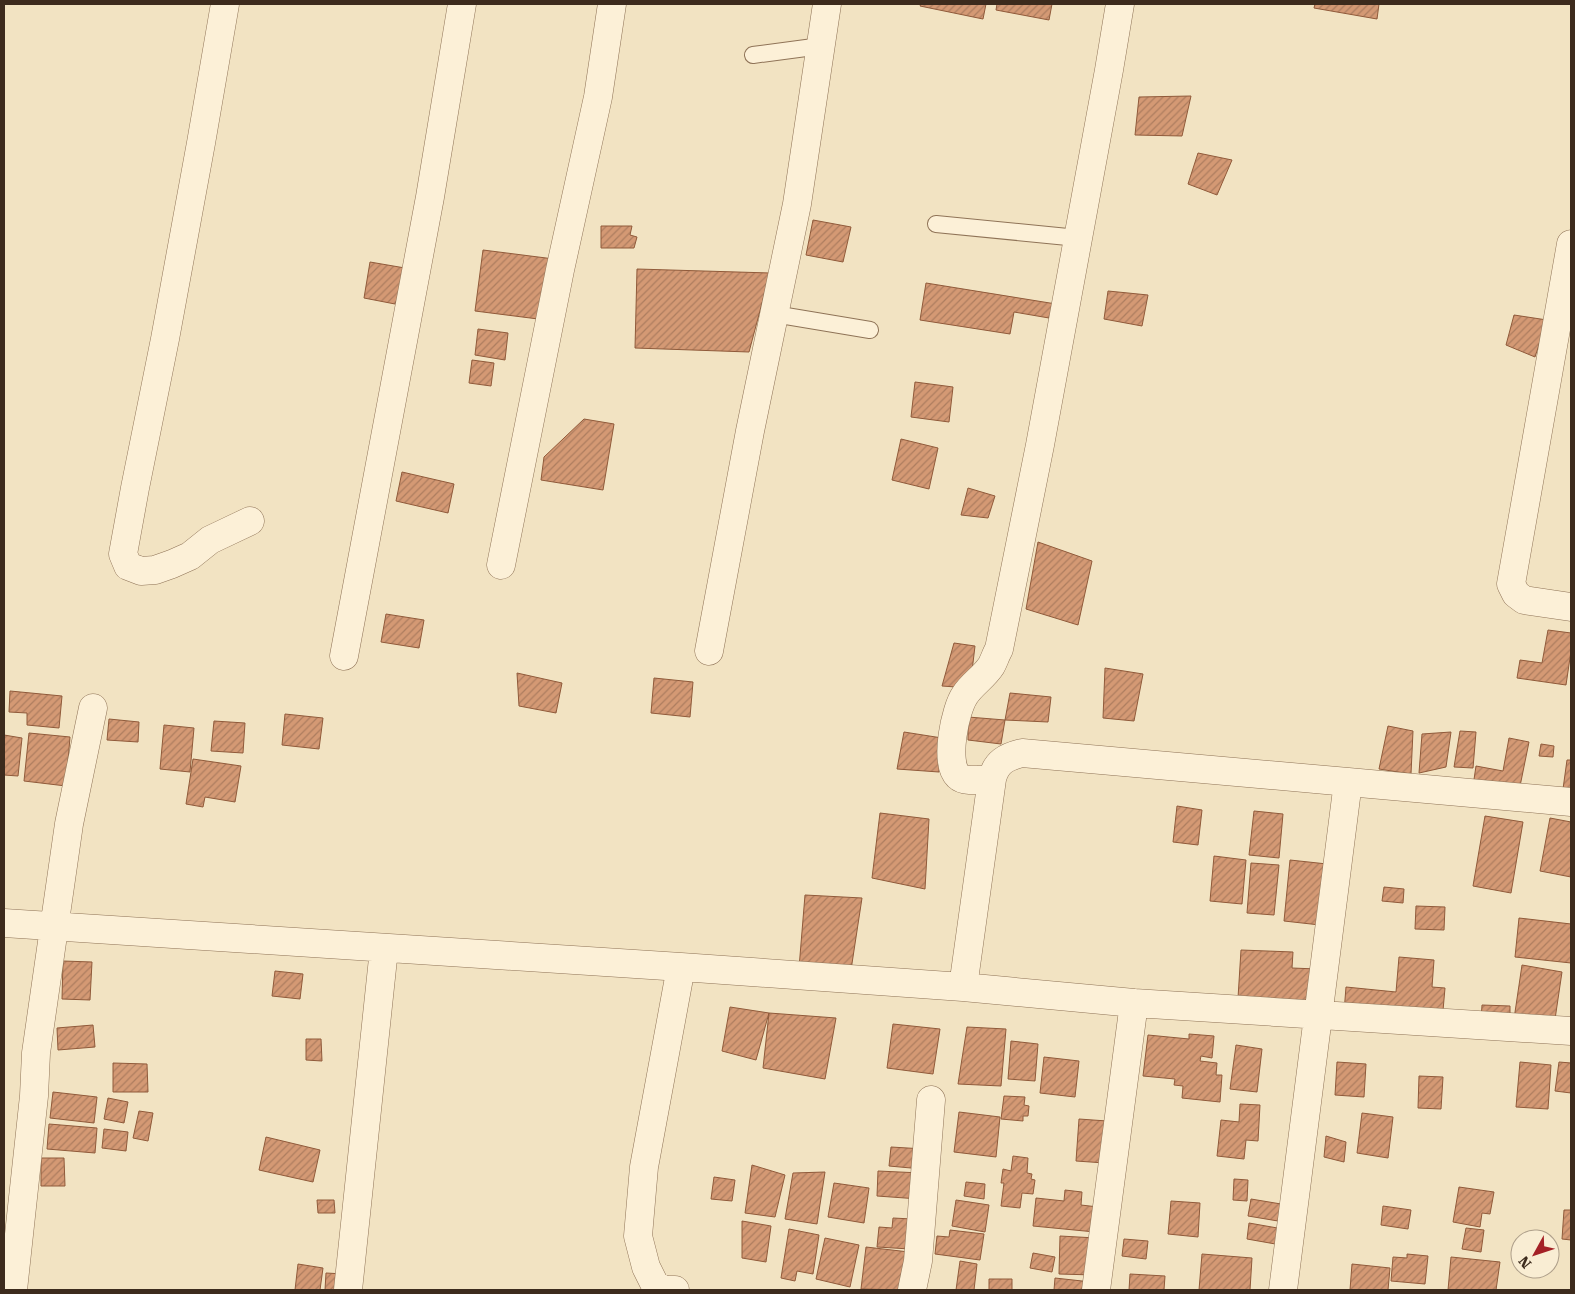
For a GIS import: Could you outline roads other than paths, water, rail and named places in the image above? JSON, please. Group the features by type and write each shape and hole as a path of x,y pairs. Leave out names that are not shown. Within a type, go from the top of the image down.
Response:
{"street":[{"path":"225,4 167,330 123,554 128,566 141,571 155,570 190,556 210,540 250,521"},
{"path":"344,656 430,197 462,4"},
{"path":"501,565 560,270 598,97 612,4"},
{"path":"709,651 750,431 797,204 827,4"},
{"path":"992,779 964,779 958,776 954,770 950,748 957,713 964,696 990,667 999,649 1031,493 1110,70 1120,4"},
{"path":"1571,244 1511,584 1516,594 1524,600 1571,607"},
{"path":"13,1290 34,1096 36,1053 69,824 93,708"},
{"path":"963,987 992,779 994,770 1008,757 1022,753 1571,802"},
{"path":"1283,1290 1348,782"},
{"path":"4,923 681,967 963,987 1134,1003 1571,1032"},
{"path":"348,1290 384,949"},
{"path":"657,1288 646,1267 638,1236 644,1167 681,967"},
{"path":"1096,1290 1134,1003"},
{"path":"912,1290 918,1261 931,1100"}],"lane":[{"path":"754,55 821,46"},
{"path":"936,224 1078,238"},
{"path":"774,314 870,330"}]}
